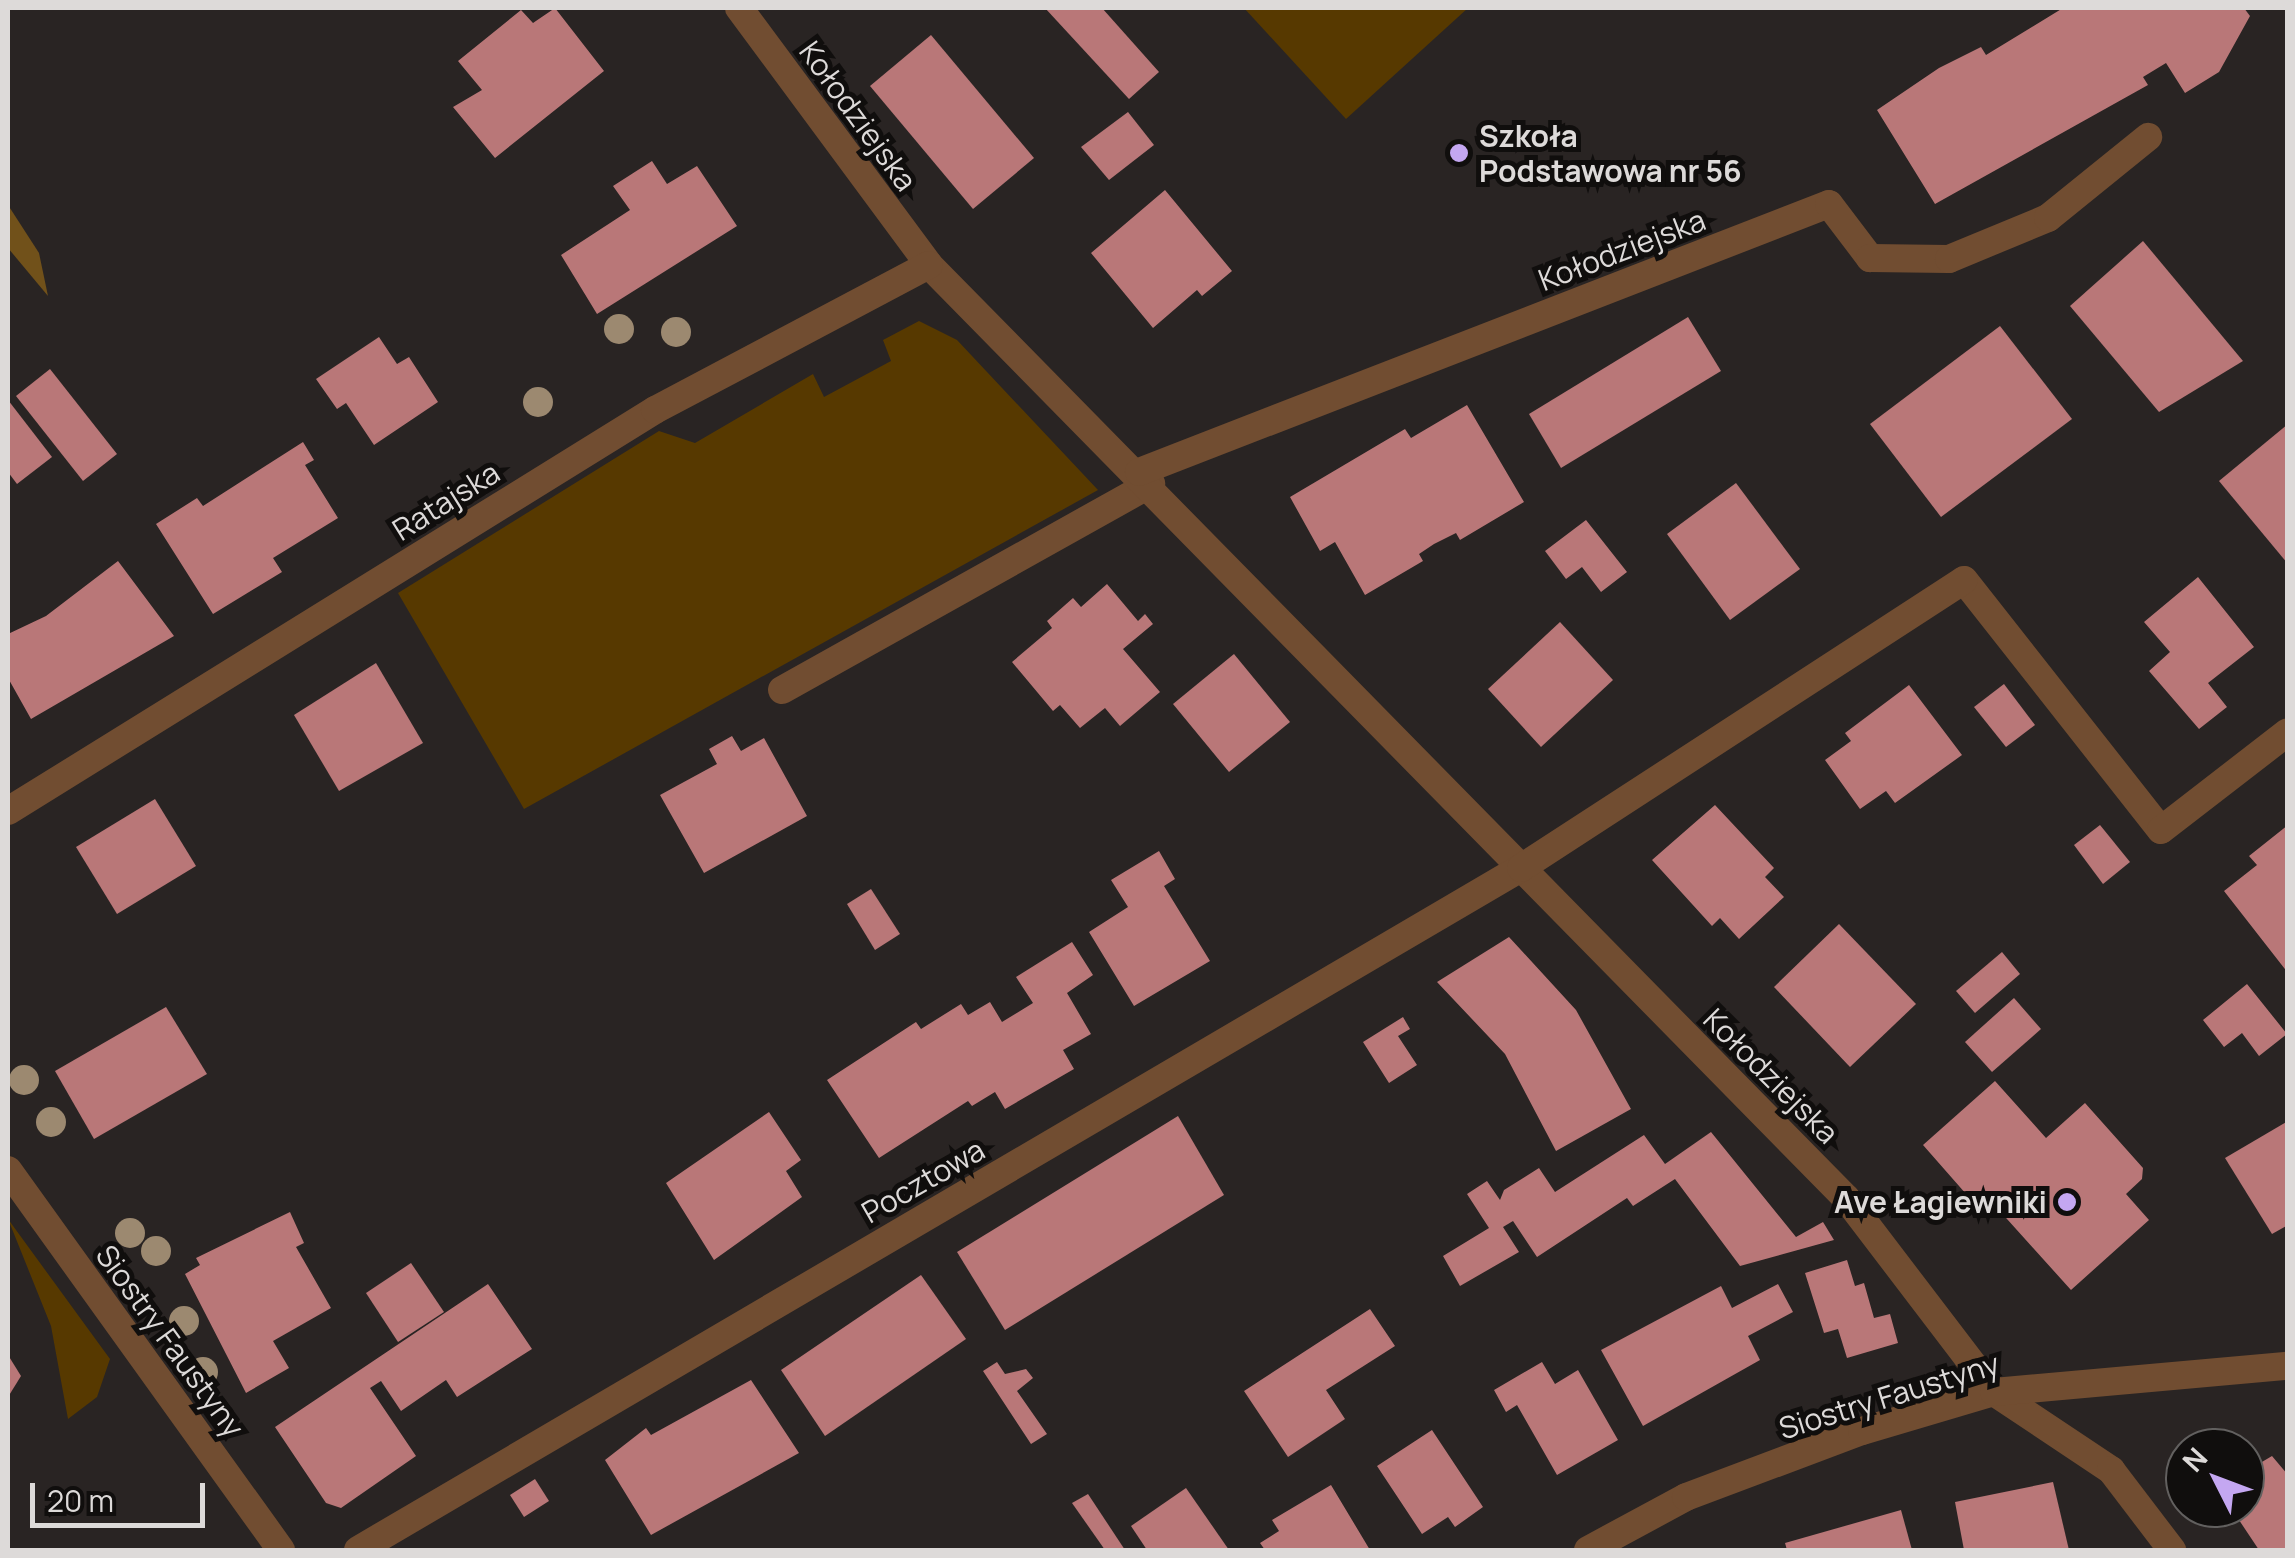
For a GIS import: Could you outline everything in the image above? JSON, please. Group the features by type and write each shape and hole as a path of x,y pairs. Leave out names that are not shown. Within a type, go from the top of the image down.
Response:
{"street":[{"name":"Kołodziejska","path":"739,8 930,266 1145,478 1846,1198 1994,1392 2111,1470 2172,1550"},
{"name":"Kołodziejska","path":"1145,478 1829,204 1870,258 1949,259 2048,218 2148,137"},
{"name":"Ratajska","path":"8,811 654,410 930,266"},
{"path":"782,690 1145,478"},
{"path":"1521,868 1964,580 2161,830 2288,732"},
{"name":"Pocztowa","path":"358,1550 1521,868"},
{"name":"Siostry Faustyny","path":"8,1170 281,1550"},
{"name":"Siostry Faustyny","path":"1588,1550 1686,1497 1862,1432 1994,1392 2288,1366"}],"shaded area":[{"path":"1244,8 1468,8 1346,119"},
{"path":"8,205 39,253 48,296 8,248"},
{"path":"919,321 957,340 1098,490 524,809 398,593 659,431 695,443 813,374 824,397 891,361 883,340"},
{"path":"8,1219 110,1359 97,1397 68,1419 51,1326"}],"building":[{"path":"555,8 604,71 495,158 453,107 482,90 458,61 521,10 533,23"},
{"path":"1045,8 1102,8 1159,72 1129,99"},
{"path":"2063,8 2244,8 2250,16 2219,72 2185,93 2166,63 2143,77 2148,85 1935,204 1877,110 1939,68 1981,47 1986,55"},
{"path":"931,35 1034,158 973,209 870,86"},
{"path":"1128,112 1154,145 1109,180 1081,147"},
{"path":"652,161 667,184 697,166 737,226 597,314 561,255 630,210 613,186"},
{"path":"1165,190 1232,271 1202,296 1197,290 1153,328 1091,253"},
{"path":"2143,241 2243,361 2159,412 2070,306"},
{"path":"1688,317 1721,371 1561,468 1529,414"},
{"path":"2000,326 2072,419 1941,517 1870,424"},
{"path":"379,337 397,364 409,357 438,402 374,445 346,403 337,409 316,379"},
{"path":"50,369 117,454 83,481 16,396"},
{"path":"8,400 52,457 17,484 8,472"},
{"path":"1467,405 1524,502 1460,540 1456,533 1434,544 1419,554 1423,561 1365,595 1335,542 1320,551 1290,497 1405,429 1411,438"},
{"path":"2288,424 2288,564 2219,481"},
{"path":"303,442 314,460 305,465 338,518 273,558 282,572 213,614 156,524 197,498 203,506"},
{"path":"1736,483 1800,569 1730,620 1667,534"},
{"path":"1586,520 1627,572 1601,592 1582,567 1566,579 1545,551"},
{"path":"118,561 174,636 31,719 8,678 8,634 46,616"},
{"path":"2198,577 2254,647 2208,683 2227,707 2199,729 2149,671 2170,652 2144,622"},
{"path":"1107,584 1138,621 1145,614 1153,624 1123,649 1160,692 1120,726 1105,708 1080,728 1060,705 1053,711 1012,662 1052,628 1047,621 1073,598 1081,607"},
{"path":"1560,622 1613,680 1541,747 1488,689"},
{"path":"1234,654 1290,722 1229,772 1173,704"},
{"path":"376,663 423,743 339,791 294,715"},
{"path":"2004,684 2035,725 2006,747 1974,707"},
{"path":"1909,685 1962,755 1895,803 1886,791 1860,809 1825,760 1851,741 1845,733"},
{"path":"732,736 741,751 764,738 807,816 704,873 660,795 717,764 709,749"},
{"path":"155,799 196,866 117,914 76,847"},
{"path":"1715,805 1774,868 1765,877 1784,897 1739,939 1720,918 1712,926 1652,860"},
{"path":"2100,825 2130,862 2103,884 2074,845"},
{"path":"2288,825 2288,973 2224,891 2257,865 2249,856"},
{"path":"1159,851 1175,879 1164,886 1210,961 1134,1006 1089,932 1128,907 1111,880"},
{"path":"871,889 900,934 875,950 847,904"},
{"path":"1839,924 1916,1004 1850,1067 1774,987"},
{"path":"1509,937 1576,1010 1631,1109 1556,1151 1505,1054 1437,982"},
{"path":"1072,942 1093,975 1067,993 1091,1034 1063,1050 1074,1069 1005,1109 995,1092 972,1106 968,1101 879,1158 827,1080 916,1022 921,1029 961,1004 968,1015 990,1002 1002,1022 1033,1003 1016,977"},
{"path":"2002,952 2020,974 1975,1013 1956,991"},
{"path":"2247,984 2287,1034 2259,1056 2242,1033 2224,1047 2203,1020"},
{"path":"2014,998 2041,1029 1992,1072 1965,1042"},
{"path":"166,1007 207,1074 94,1139 55,1071"},
{"path":"1403,1017 1410,1029 1398,1036 1417,1065 1389,1083 1363,1042"},
{"name":"Ave Łagiewniki","path":"1995,1081 2046,1138 2085,1103 2143,1168 2142,1179 2126,1194 2149,1220 2071,1290 1998,1209 1988,1219 1923,1145"},
{"path":"769,1112 801,1160 786,1171 802,1197 714,1260 666,1183"},
{"path":"1178,1116 1224,1195 1005,1330 957,1252"},
{"path":"2288,1121 2288,1225 2272,1234 2225,1158"},
{"path":"1711,1132 1796,1237 1823,1222 1834,1240 1740,1266 1675,1179 1633,1206 1627,1198 1537,1257 1513,1221 1503,1227 1519,1252 1460,1286 1443,1256 1489,1228 1467,1194 1487,1181 1500,1200 1504,1190 1539,1168 1555,1192 1644,1135 1665,1164"},
{"path":"290,1212 304,1243 296,1247 331,1308 273,1341 289,1368 246,1393 185,1274 200,1265 196,1258"},
{"path":"1847,1260 1855,1286 1864,1283 1874,1318 1890,1314 1898,1343 1847,1358 1838,1329 1824,1333 1805,1273"},
{"path":"411,1263 444,1312 398,1342 366,1293"},
{"path":"921,1275 966,1339 825,1436 781,1370"},
{"path":"488,1284 532,1349 457,1397 446,1380 401,1411 381,1381 370,1388 416,1456 341,1508 326,1503 275,1427"},
{"path":"1778,1284 1793,1312 1748,1336 1760,1360 1643,1426 1601,1350 1721,1286 1732,1308"},
{"path":"1370,1309 1395,1346 1326,1390 1345,1419 1288,1457 1244,1391"},
{"path":"8,1355 21,1376 8,1397"},
{"path":"997,1362 1005,1374 1026,1369 1033,1378 1017,1391 1047,1434 1031,1444 983,1371"},
{"path":"1542,1362 1555,1384 1578,1370 1618,1440 1557,1475 1517,1405 1506,1412 1494,1390"},
{"path":"751,1380 799,1453 651,1535 605,1460 646,1428 651,1435"},
{"path":"1432,1430 1483,1507 1455,1527 1448,1517 1422,1534 1377,1466"},
{"path":"2272,1456 2288,1475 2288,1550 2259,1550 2244,1528 2265,1528 2265,1460"},
{"path":"535,1479 549,1501 524,1517 510,1495"},
{"path":"2053,1482 2069,1550 1964,1550 1955,1502"},
{"path":"1331,1485 1370,1550 1265,1550 1260,1543 1279,1531 1272,1520"},
{"path":"1186,1488 1229,1550 1147,1550 1131,1526"},
{"path":"1088,1494 1125,1550 1105,1550 1072,1503"},
{"path":"1901,1510 1912,1550 1787,1550 1785,1543"}],"place":[{"name":"Szkoła Podstawowa nr 56","path":"1459,153"},
{"name":"Ave Łagiewniki","path":"2067,1202"}]}
